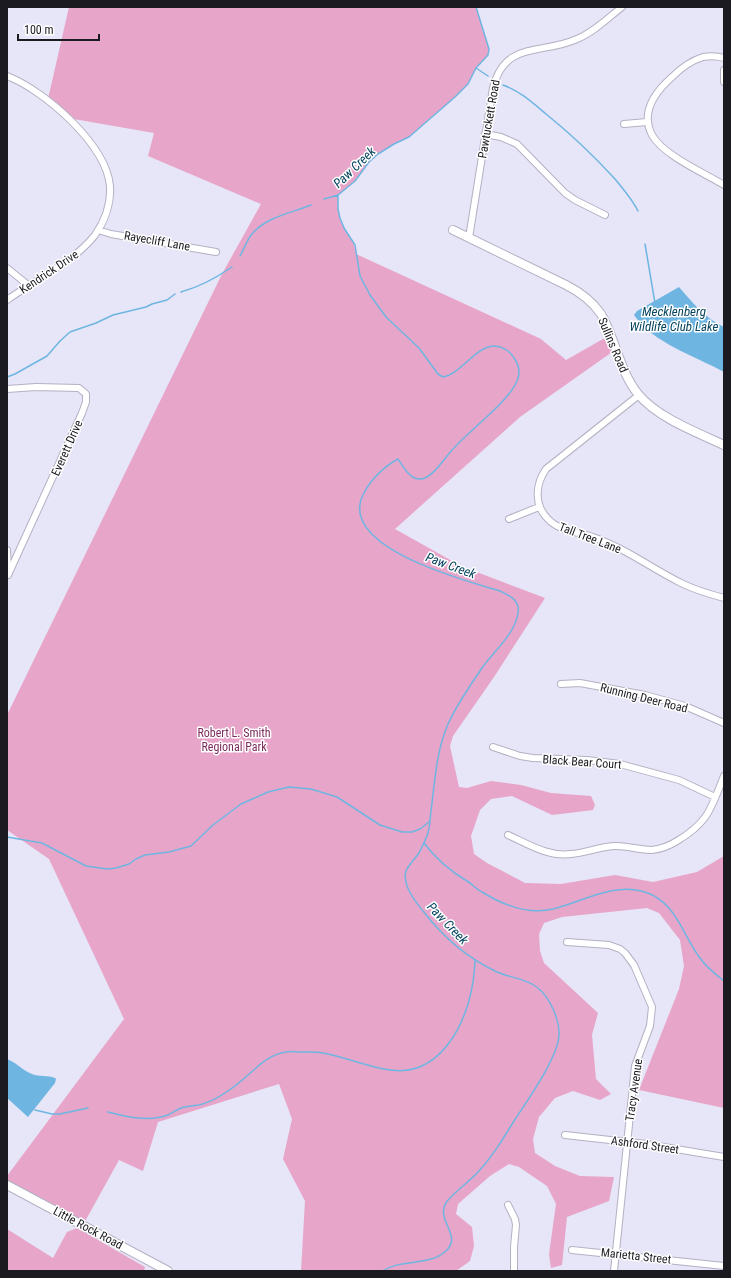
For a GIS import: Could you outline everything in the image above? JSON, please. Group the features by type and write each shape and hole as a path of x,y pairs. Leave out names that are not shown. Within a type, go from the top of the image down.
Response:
{"street":[{"name":"Pawtuckett Road","path":"468,238 495,78 500,69 507,61 520,54 577,39 587,34 622,7"},
{"path":"724,58 710,56 704,57 691,62 680,70 659,89 654,96 649,106 648,122 649,130 655,140 666,152 724,185"},
{"path":"724,70 724,82"},
{"name":"Kendrick Drive","path":"7,76 28,86 48,99 59,109 97,153 104,166 110,186 109,201 105,216 98,230 79,252 7,300"},
{"path":"624,124 648,122"},
{"path":"485,134 502,137 517,144 565,193 575,200 605,215"},
{"name":"Rayecliff Lane","path":"98,230 111,234 216,252"},
{"name":"Sullins Road","path":"452,230 566,285 583,295 601,314 621,366 630,384 639,395 658,411 671,419 724,445"},
{"path":"7,268 28,285"},
{"name":"Everett Drive","path":"7,389 36,387 79,388 84,391 86,397 82,413 69,445 7,575"},
{"path":"509,519 540,507 538,486 546,470 639,395"},
{"name":"Tall Tree Lane","path":"540,507 548,519 558,526 617,546 681,583 724,598"},
{"path":"7,550 7,575"},
{"name":"Running Deer Road","path":"560,684 580,683 645,695 684,706 724,723"},
{"name":"Black Bear Court","path":"493,747 520,756 533,758 587,760 620,764 679,780 715,797"},
{"path":"508,835 541,850 562,855 616,846 643,850 662,848 688,834 696,828 709,813 724,776"},
{"name":"Tracy Avenue","path":"567,942 609,945 620,949 634,965 651,1004 652,1022 635,1066 614,1271"},
{"name":"Ashford Street","path":"565,1136 627,1142 724,1157"},
{"name":"Little Rock Road","path":"7,1185 168,1271"},
{"path":"508,1205 515,1219 516,1225 514,1271"},
{"name":"Marietta Street","path":"572,1250 724,1266"}],"green space":[{"name":"Robert L. Smith Regional Park","path":"69,7 476,7 489,49 488,55 476,68 468,84 455,97 409,137 378,154 369,162 355,181 338,195 339,212 342,224 353,243 356,254 541,339 566,360 610,335 615,350 520,417 395,529 461,566 545,598 494,677 453,736 450,746 459,787 467,788 491,781 521,785 551,793 591,796 595,805 593,810 552,815 512,796 491,799 480,810 471,836 474,854 487,863 525,883 561,884 615,875 653,882 697,872 724,856 724,1108 639,1090 679,989 684,966 680,940 659,913 647,908 562,917 544,923 539,934 540,951 544,963 598,1013 592,1035 596,1079 611,1094 600,1100 573,1091 555,1098 539,1117 533,1139 535,1153 555,1166 580,1176 614,1177 609,1201 567,1217 562,1265 551,1268 549,1254 556,1204 547,1186 519,1167 509,1164 490,1176 458,1204 456,1214 472,1227 474,1246 470,1261 456,1271 301,1271 305,1201 283,1159 292,1119 279,1084 158,1122 143,1171 119,1160 83,1225 7,1185 7,1176 124,1019 49,859 7,830 7,715 222,274 261,204 148,156 154,133 68,118 48,99"},
{"path":"77,1228 145,1267 144,1271 7,1271 7,1229 53,1258 67,1232"}],"water":[{"name":"Mecklenberg Wildlife Club Lake","path":"679,287 705,315 717,324 724,327 724,372 663,341 642,325 634,315 637,311"},
{"path":"7,1059 32,1074 56,1079 55,1083 28,1117 7,1098"}],"waterway":[{"name":"Paw Creek","path":"324,199 338,195 355,181 369,162 378,154 409,137 468,84 476,68 488,55 489,49 476,7"},
{"path":"476,68 488,76"},
{"path":"503,85 526,98 582,145 615,179 638,211"},
{"name":"Paw Creek","path":"338,195 338,209 340,218 344,228 355,245 360,276 370,295 386,317 419,348 438,374 443,377 450,375 481,350 494,346 508,351 518,366 519,375 513,389 498,406 451,451 430,475 420,479 413,477 407,472 398,459 383,469 370,483 364,493 360,512 368,530 385,545 408,558 435,570 500,591 514,599 516,602 518,613 513,628 482,668 448,724 438,756 428,833 419,853 407,868 405,876 410,892 416,902 439,930 456,946 497,972 523,980 538,988 550,1003 556,1016 559,1030 557,1045 547,1068 493,1154 475,1176 452,1195 444,1206 443,1213 452,1238 451,1245 439,1256 423,1261 390,1267 383,1271"},
{"path":"240,256 250,236 264,223 311,205"},
{"path":"645,244 655,303"},
{"path":"181,292 207,282 232,267"},
{"path":"7,377 47,356 70,332 113,315 167,300 175,294"},
{"path":"7,837 42,843 86,866 107,869 116,868 129,864 145,855 169,852 191,846 213,825 241,804 268,792 289,787 311,789 337,797 380,825 402,832 412,832 420,829 429,822"},
{"path":"424,843 433,854 455,873 490,897 516,908 544,911 564,906 598,894 622,889 645,892 656,897 671,911 702,961 724,981"},
{"path":"108,1112 130,1117 153,1118 168,1115 183,1107 199,1105 216,1099 272,1056 288,1052 321,1052 377,1068 392,1070 407,1070 421,1066 435,1058 455,1034 468,1004 473,982 475,961"},
{"path":"35,1110 52,1114 60,1114 88,1108"}]}
